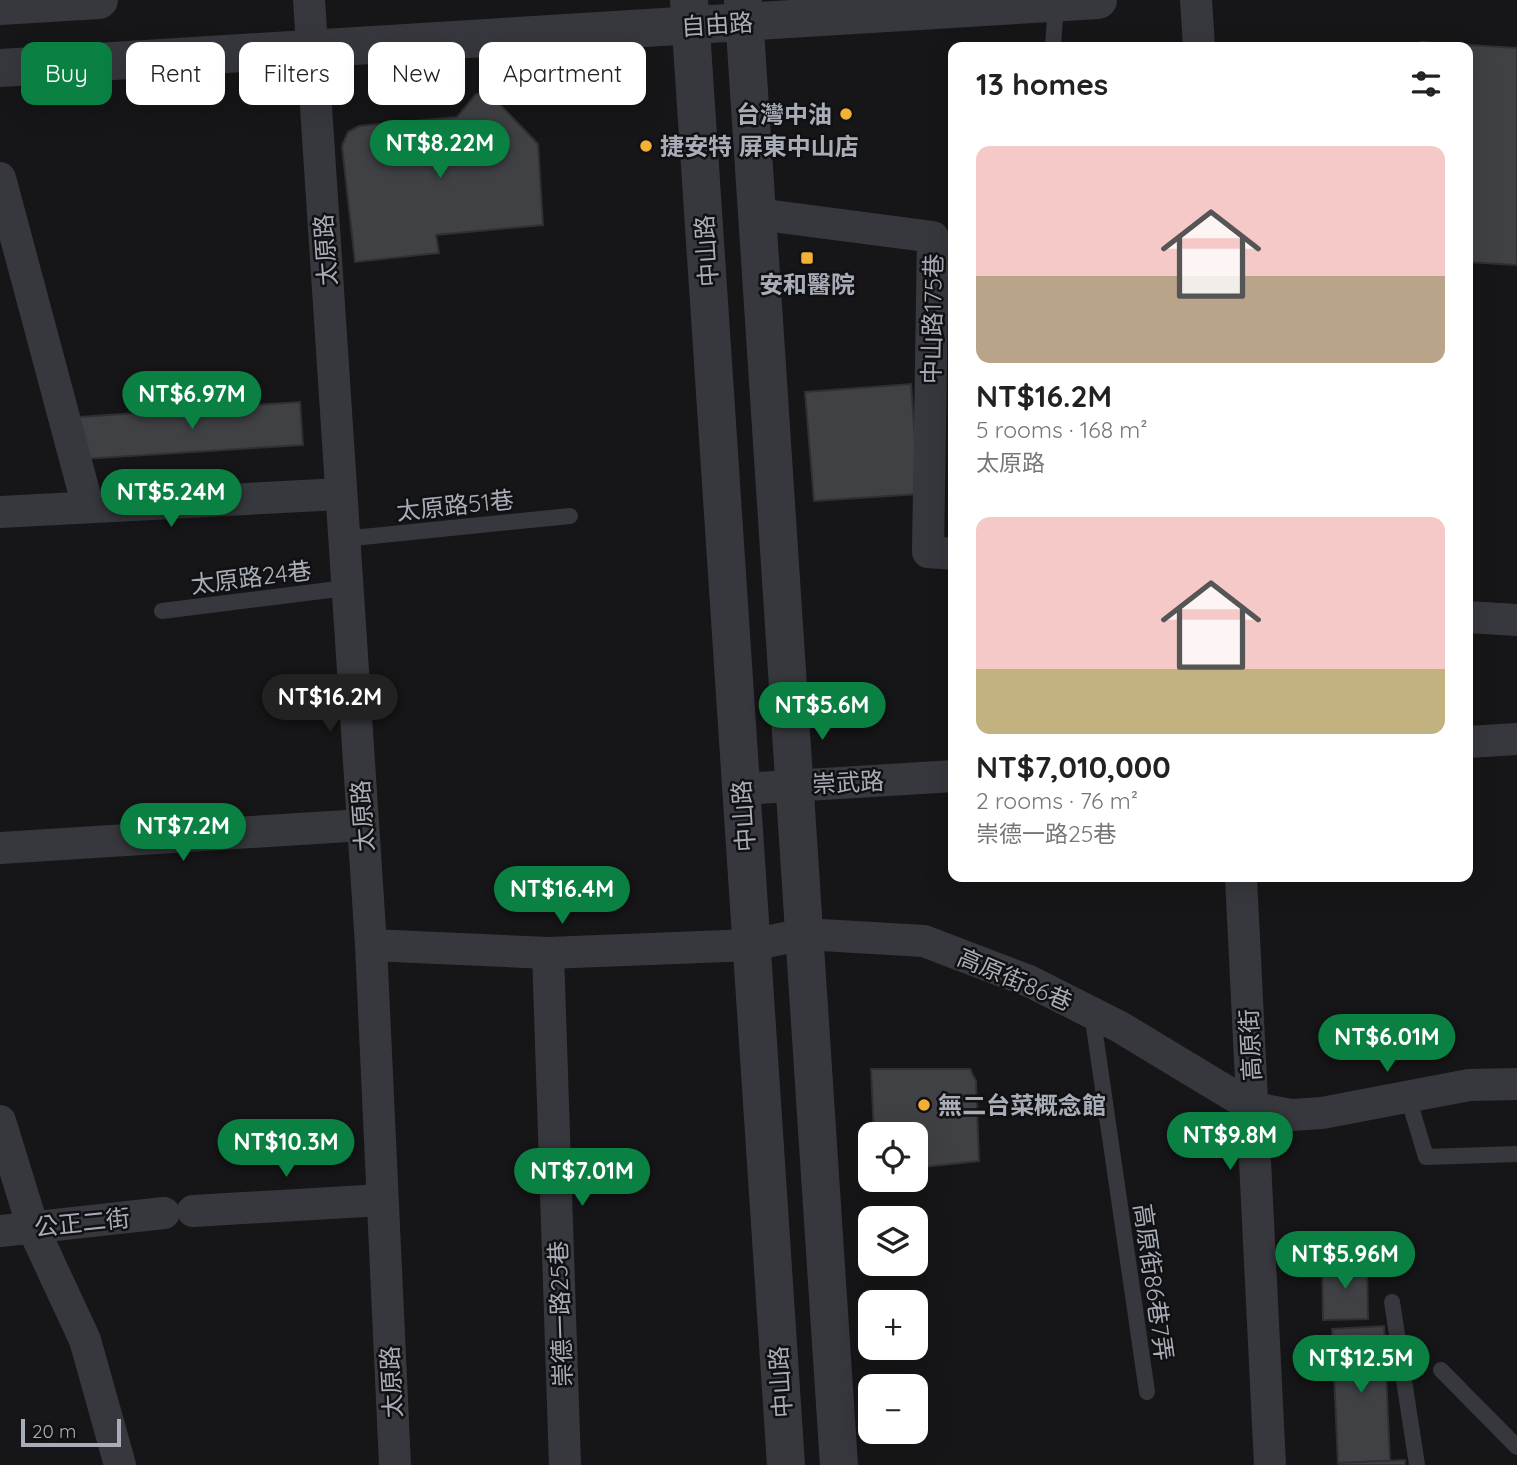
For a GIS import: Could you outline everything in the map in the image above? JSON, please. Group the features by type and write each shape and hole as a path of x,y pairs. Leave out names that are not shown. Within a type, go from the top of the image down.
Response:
{"street":[{"path":"0,6 99,0"},
{"name":"太原路","path":"309,0 312,42"},
{"name":"自由路","path":"354,44 690,13 1098,0"},
{"path":"1196,0 1199,42"},
{"path":"744,11 839,1465"},
{"name":"中山路","path":"690,13 786,1465"},
{"name":"自由路","path":"0,68 239,53"},
{"name":"太原路","path":"316,105 371,945 395,1465"},
{"path":"0,178 88,508"},
{"name":"中山路175巷","path":"757,214 933,237 928,552 948,554"},
{"path":"0,512 340,494"},
{"path":"1473,617 1517,620"},
{"path":"1473,742 1517,739"},
{"name":"崇武路","path":"741,789 948,776"},
{"path":"0,848 363,825"},
{"name":"高原街","path":"1241,882 1270,1465"},
{"name":"高原街86巷","path":"371,945 548,953 752,945 804,934 924,941 1029,981 1121,1027 1254,1108"},
{"name":"崇德一路25巷","path":"548,953 565,1465"},
{"path":"1254,1108 1292,1115 1322,1113 1469,1085 1517,1084"},
{"path":"0,1121 33,1228 85,1340 120,1465"},
{"name":"公正二街","path":"0,1231 178,1212 382,1200"}],"lane":[{"path":"1053,42 1056,2"},
{"name":"太原路51巷","path":"344,539 570,516"},
{"name":"太原路24巷","path":"162,611 346,588"},
{"name":"高原街86巷7弄","path":"1091,1013 1147,1392"},
{"path":"1408,1097 1426,1157 1517,1153"},
{"path":"1392,1302 1417,1465"},
{"path":"1441,1370 1517,1447"}],"building":[{"path":"1473,45 1517,48 1517,265 1473,262"},
{"path":"479,94 479,105 501,105 538,144 543,225 436,235 439,253 355,262 342,146 348,132 359,126 457,117"},
{"path":"911,384 919,494 814,501 805,392"},
{"path":"300,402 303,445 83,459 79,417"},
{"name":"無二台菜概念館","path":"871,1069 970,1069 976,1081 979,1161 928,1167 928,1122 873,1122"},
{"path":"1367,1262 1368,1319 1323,1320 1322,1263"},
{"path":"1384,1326 1390,1461 1338,1463 1332,1329"},
{"path":"1405,1460 1405,1465 1338,1463"}],"place":[{"name":"台灣中油","path":"846,114"},
{"name":"捷安特 屏東中山店","path":"646,146"},
{"name":"安和醫院","path":"807,258"},
{"name":"無二台菜概念館","path":"924,1105"}]}
